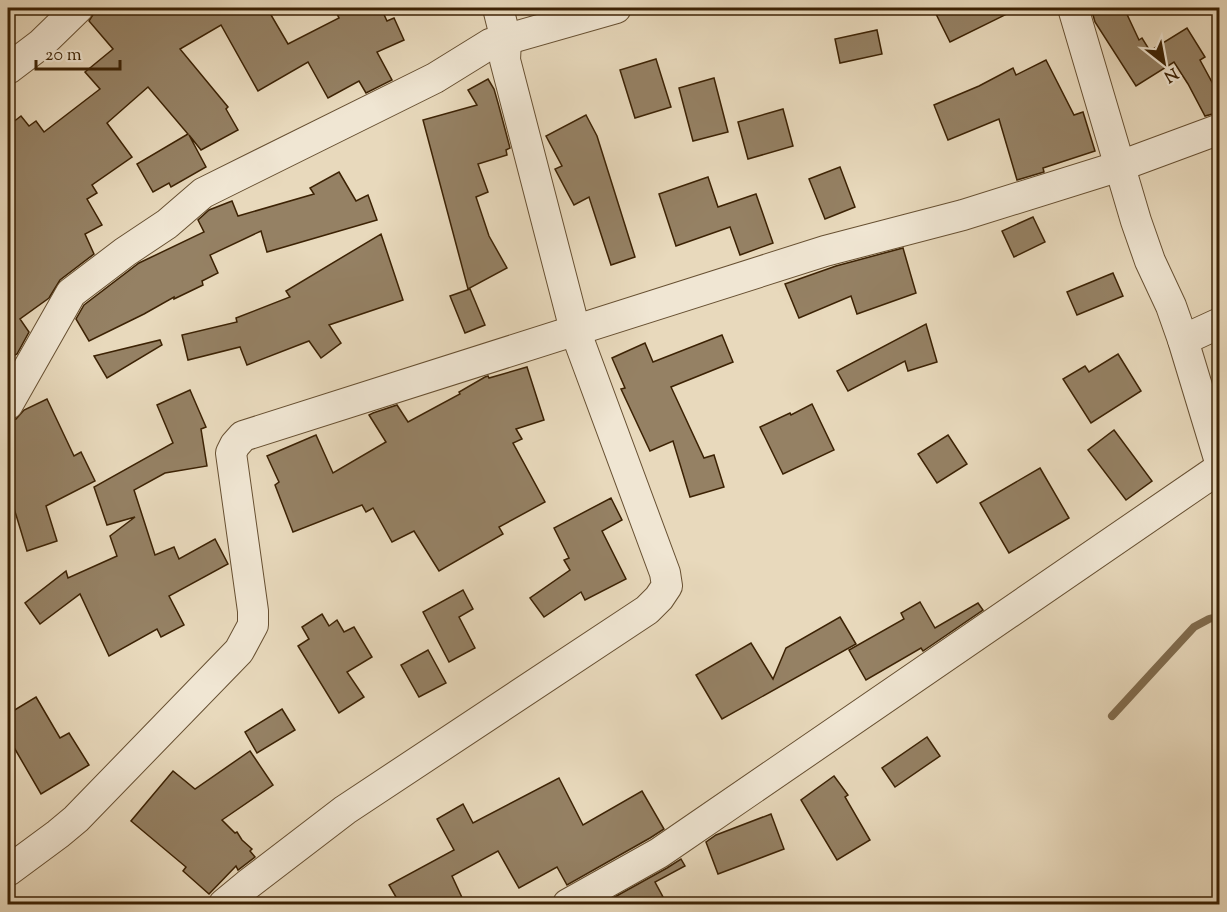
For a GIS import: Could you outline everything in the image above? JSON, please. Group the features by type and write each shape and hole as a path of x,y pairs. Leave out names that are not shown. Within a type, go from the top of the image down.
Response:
{"street":[{"path":"8,69 40,45 78,8"},
{"path":"224,904 250,895 345,810 647,610 667,586 665,573 574,330 505,60 506,40 498,8"},
{"path":"8,404 71,293 167,224 203,193 435,78 490,44 615,8"},
{"path":"1074,8 1136,221 1183,340 1220,462"},
{"path":"8,871 75,819 239,651 253,625 231,453 243,436 825,251 963,215 1120,166 1220,129"},
{"path":"1183,340 1220,323"},
{"path":"568,904 659,854 1220,468"}],"building":[{"path":"98,8 267,8 288,44 339,18 334,8 381,8 387,21 394,18 404,40 377,52 392,80 366,93 359,81 328,98 308,62 258,91 221,25 180,49 228,107 226,109 238,130 201,150 189,135 206,167 171,187 169,183 153,192 137,164 188,134 148,87 107,123 132,157 92,185 97,193 87,199 102,225 85,234 94,254 60,280 49,298 20,319 29,332 17,354 8,359 8,126 21,116 29,126 36,121 44,132 100,89 85,72 113,49 89,21"},
{"path":"933,8 1019,8 950,42"},
{"path":"1091,8 1124,8 1139,40 1142,38 1150,51 1187,28 1205,57 1200,60 1220,97 1220,112 1205,116 1174,62 1136,86 1095,22"},
{"path":"877,30 882,54 840,63 835,39"},
{"path":"656,59 671,107 635,118 620,70"},
{"path":"1046,60 1074,115 1083,112 1095,151 1043,168 1044,172 1017,180 999,119 948,140 934,105 979,86 1013,68 1016,75"},
{"path":"714,78 728,132 693,141 679,88"},
{"path":"488,79 494,89 510,148 506,150 507,155 478,164 488,192 476,197 489,236 507,268 468,289 423,120 477,105 468,90"},
{"path":"783,109 793,146 748,159 738,122"},
{"path":"586,115 597,136 635,257 611,265 589,197 574,205 555,169 562,166 546,136"},
{"path":"840,167 855,207 825,219 809,179"},
{"path":"339,172 356,201 368,195 377,220 267,252 261,231 210,255 218,273 202,281 203,285 174,299 174,297 89,341 76,319 84,305 139,263 204,232 198,220 209,210 232,201 238,216 314,194 310,188"},
{"path":"708,177 718,207 756,194 773,243 740,255 730,227 676,246 659,194"},
{"path":"1033,217 1045,242 1014,257 1002,231"},
{"path":"381,234 403,300 329,325 341,343 321,358 309,341 247,365 240,347 188,360 182,335 237,322 236,318 290,297 286,291"},
{"path":"903,248 916,293 857,314 851,296 799,318 785,284 836,266"},
{"path":"1113,273 1123,296 1077,315 1067,292"},
{"path":"470,289 485,325 465,333 450,296"},
{"path":"926,324 937,362 908,371 905,361 848,391 837,371"},
{"path":"722,335 733,362 671,387 704,458 714,455 724,487 690,497 673,441 650,451 621,389 625,388 612,358 645,343 653,362"},
{"path":"160,340 162,345 107,378 94,356"},
{"path":"1118,354 1141,391 1091,423 1063,379 1085,366 1089,372"},
{"path":"527,367 544,420 516,429 522,439 513,443 545,502 499,527 503,534 439,571 414,531 392,542 373,508 366,512 362,505 293,532 275,485 279,482 267,456 316,435 333,473 386,442 369,415 397,405 408,422 460,394 459,392 485,377 489,378"},
{"path":"190,390 206,427 201,429 207,466 165,473 134,490 155,555 174,547 179,559 215,539 228,564 169,596 184,625 161,637 157,629 109,656 80,594 40,624 25,603 66,571 68,578 117,556 110,536 135,517 107,525 94,487 173,443 157,405"},
{"path":"47,399 74,456 81,452 95,481 46,506 57,541 27,551 13,505 8,508 8,421 16,419 24,410"},
{"path":"812,404 834,450 783,474 760,427"},
{"path":"1114,430 1152,481 1126,500 1088,450"},
{"path":"948,435 967,464 937,483 918,454"},
{"path":"1040,468 1069,518 1009,553 980,503"},
{"path":"611,498 622,520 602,531 626,579 585,600 581,592 544,617 530,598 570,570 564,560 569,558 554,528"},
{"path":"463,590 473,609 459,617 475,648 449,662 423,612"},
{"path":"920,602 935,628 978,603 983,610 923,651 921,648 866,680 849,650 904,619 901,613"},
{"path":"322,614 329,626 337,620 344,632 354,627 372,657 347,672 364,697 339,713 298,646 309,639 302,627"},
{"path":"840,617 856,644 722,719 696,675 751,643 773,679 786,648"},
{"path":"428,650 446,683 419,697 401,665"},
{"path":"36,697 60,738 69,733 89,765 41,794 8,737 8,714"},
{"path":"282,709 295,730 257,753 245,732"},
{"path":"927,737 940,756 895,787 882,768"},
{"path":"250,751 273,785 222,820 235,833 237,832 252,849 250,851 255,857 238,870 236,866 209,894 183,871 186,867 131,821 173,771 195,789"},
{"path":"834,776 848,795 845,797 870,840 837,860 801,800"},
{"path":"559,778 583,825 642,791 664,829 567,885 557,867 519,888 498,851 452,876 465,904 400,904 389,885 454,850 437,819 463,804 473,823"},
{"path":"771,814 784,849 718,874 706,842 716,835"},
{"path":"681,859 685,866 655,882 663,897 649,904 602,904 667,868"}],"waterway":[{"path":"1112,716 1194,627 1220,616"}]}
